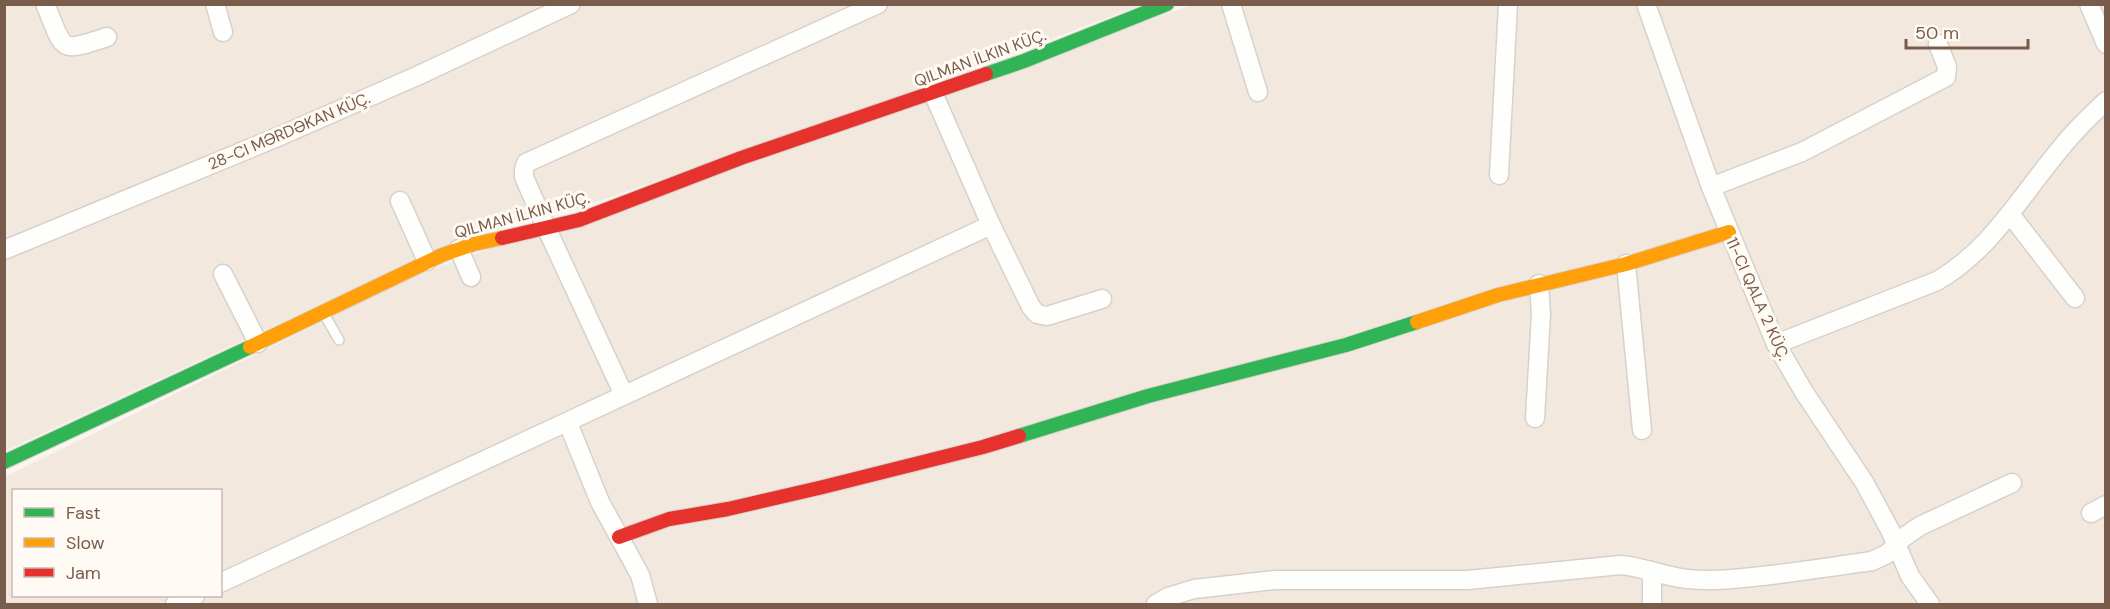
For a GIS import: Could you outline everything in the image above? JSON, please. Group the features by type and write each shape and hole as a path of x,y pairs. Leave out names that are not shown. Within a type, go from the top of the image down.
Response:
{"street":[{"path":"45,4 61,41 66,46 75,48 107,37"},
{"path":"215,4 223,32"},
{"name":"28-CI MƏRDƏKAN KÜÇ.","path":"4,250 291,131 417,76 571,4"},
{"path":"624,395 546,227 524,177 524,169 531,160 878,4"},
{"path":"1231,4 1258,92"},
{"path":"1499,175 1508,4"},
{"name":"11-CI QALA 2 KÜÇ.","path":"1646,4 1711,187 1776,344 1804,392 1864,482 1884,516 1910,576 1930,604"},
{"path":"2089,4 2106,44"},
{"path":"4,462 428,261 459,249 586,217 741,158 1024,61 1162,5"},
{"path":"1711,187 1802,152 1936,83 1946,76 1947,67 1938,44"},
{"path":"933,93 991,225 1031,307 1037,314 1047,316 1102,299"},
{"path":"1776,344 1937,281 1954,271 2010,214 2061,148 2106,101"},
{"path":"400,201 428,261"},
{"path":"2010,214 2075,298"},
{"path":"222,583 991,225"},
{"path":"619,537 669,519 728,509 983,447 1148,396 1346,345 1498,295 1626,264 1729,232"},
{"path":"459,249 471,277"},
{"path":"1626,264 1642,430"},
{"path":"223,274 258,343"},
{"path":"1535,418 1541,314 1539,284"},
{"path":"568,423 600,502 640,575 648,604"},
{"path":"1156,604 1168,597 1194,589 1274,580 1468,580 1621,565 1689,580 1744,578 1872,561 1887,554 1920,526 2012,483"},
{"path":"1652,571 1652,604"},
{"path":"175,604 192,597"}],"lane":[{"path":"322,312 339,340"}],"shaded area":[{"path":"4,5 1141,5 903,95 576,209 478,231 5,451"},
{"path":"1192,5 2105,5 2105,604 5,604 4,477 412,276"}],"traffic: fast":[{"path":"986,74 1167,4"},
{"path":"1019,436 1148,396 1346,345 1417,322"},
{"path":"4,462 250,347"}],"traffic: slow":[{"path":"1417,322 1498,295 1626,264 1729,232"},
{"path":"250,347 442,255 474,244 502,238"}],"traffic: jam":[{"path":"502,238 579,220 741,158 986,74"},
{"path":"619,537 669,519 728,509 823,487 1019,436"}]}
